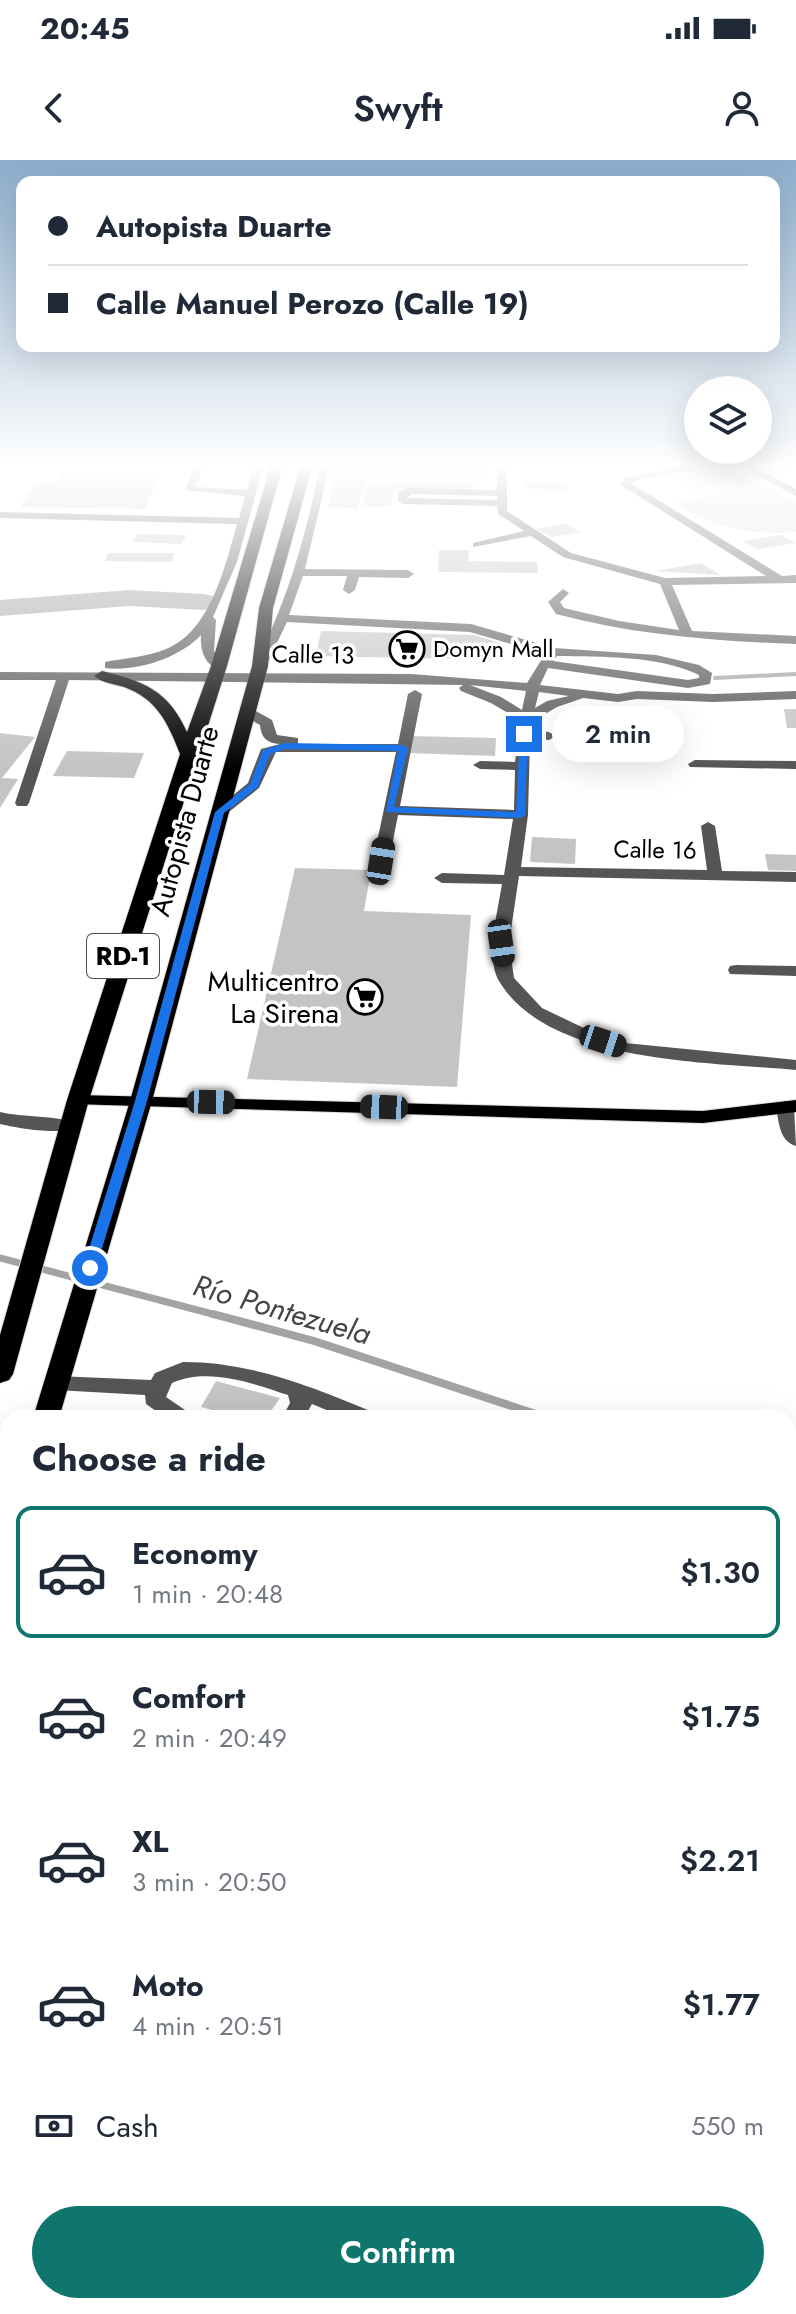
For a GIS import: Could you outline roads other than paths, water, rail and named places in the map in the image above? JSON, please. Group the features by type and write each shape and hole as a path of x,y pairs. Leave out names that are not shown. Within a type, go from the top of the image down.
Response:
{"highway":[{"name":"Autopista Duarte","path":"0,1374 18,1319 70,1125 248,569"},
{"name":"Autopista Duarte","path":"48,1410 141,1101 220,812 258,671 266,608 277,569"},
{"path":"106,671 161,698 178,727 188,754"}],"main road":[{"path":"78,1100 703,1117 791,1107"}],"street":[{"path":"216,671 205,650 210,614 226,569"},
{"path":"298,569 258,671 444,667 618,698 637,695 713,698 796,695"},
{"path":"610,569 665,582 796,579"},
{"path":"762,569 781,580"},
{"path":"297,572 408,574"},
{"path":"349,590 354,573"},
{"path":"665,582 687,635"},
{"path":"544,664 688,684 705,681 706,673 614,640 560,611 554,606 563,593"},
{"path":"0,676 106,671 147,659 185,644 197,634 210,614"},
{"path":"280,618 471,628 553,652 614,640 687,635 796,640"},
{"path":"553,652 533,682 526,727 521,766 521,810 501,943 506,979 536,1012 582,1034 623,1048 796,1065"},
{"path":"0,666 55,672"},
{"name":"Calle 13","path":"106,671 258,671 411,678"},
{"path":"22,803 55,672"},
{"path":"411,678 622,687 637,695"},
{"path":"411,678 458,685 478,692 526,727 549,736"},
{"path":"381,861 415,694"},
{"path":"526,727 564,700 602,696"},
{"path":"247,712 267,723 268,734 278,740 404,745"},
{"path":"220,812 254,785 266,752 273,748 404,745"},
{"path":"695,764 796,765"},
{"path":"480,765 521,766"},
{"path":"390,806 521,810"},
{"path":"708,826 715,876"},
{"name":"Calle 16","path":"442,878 796,877"},
{"path":"736,970 796,971"},
{"path":"791,1107 791,1134 796,1140"},
{"path":"0,1118 20,1123 70,1125"},
{"path":"170,1410 154,1399 154,1388 159,1379 172,1371 207,1367 297,1389 348,1410"},
{"path":"56,1383 154,1388"},
{"path":"297,1389 301,1403 297,1410"}],"waterway":[{"path":"0,608 129,598 204,602"},
{"path":"715,678 796,674"},
{"name":"Río Pontezuela","path":"0,1258 220,1316"},
{"name":"Río Pontezuela","path":"213,1314 314,1341 524,1410"}],"place":[{"name":"Domyn Mall","path":"407,649"},
{"name":"Multicentro La Sirena","path":"365,997"}]}
